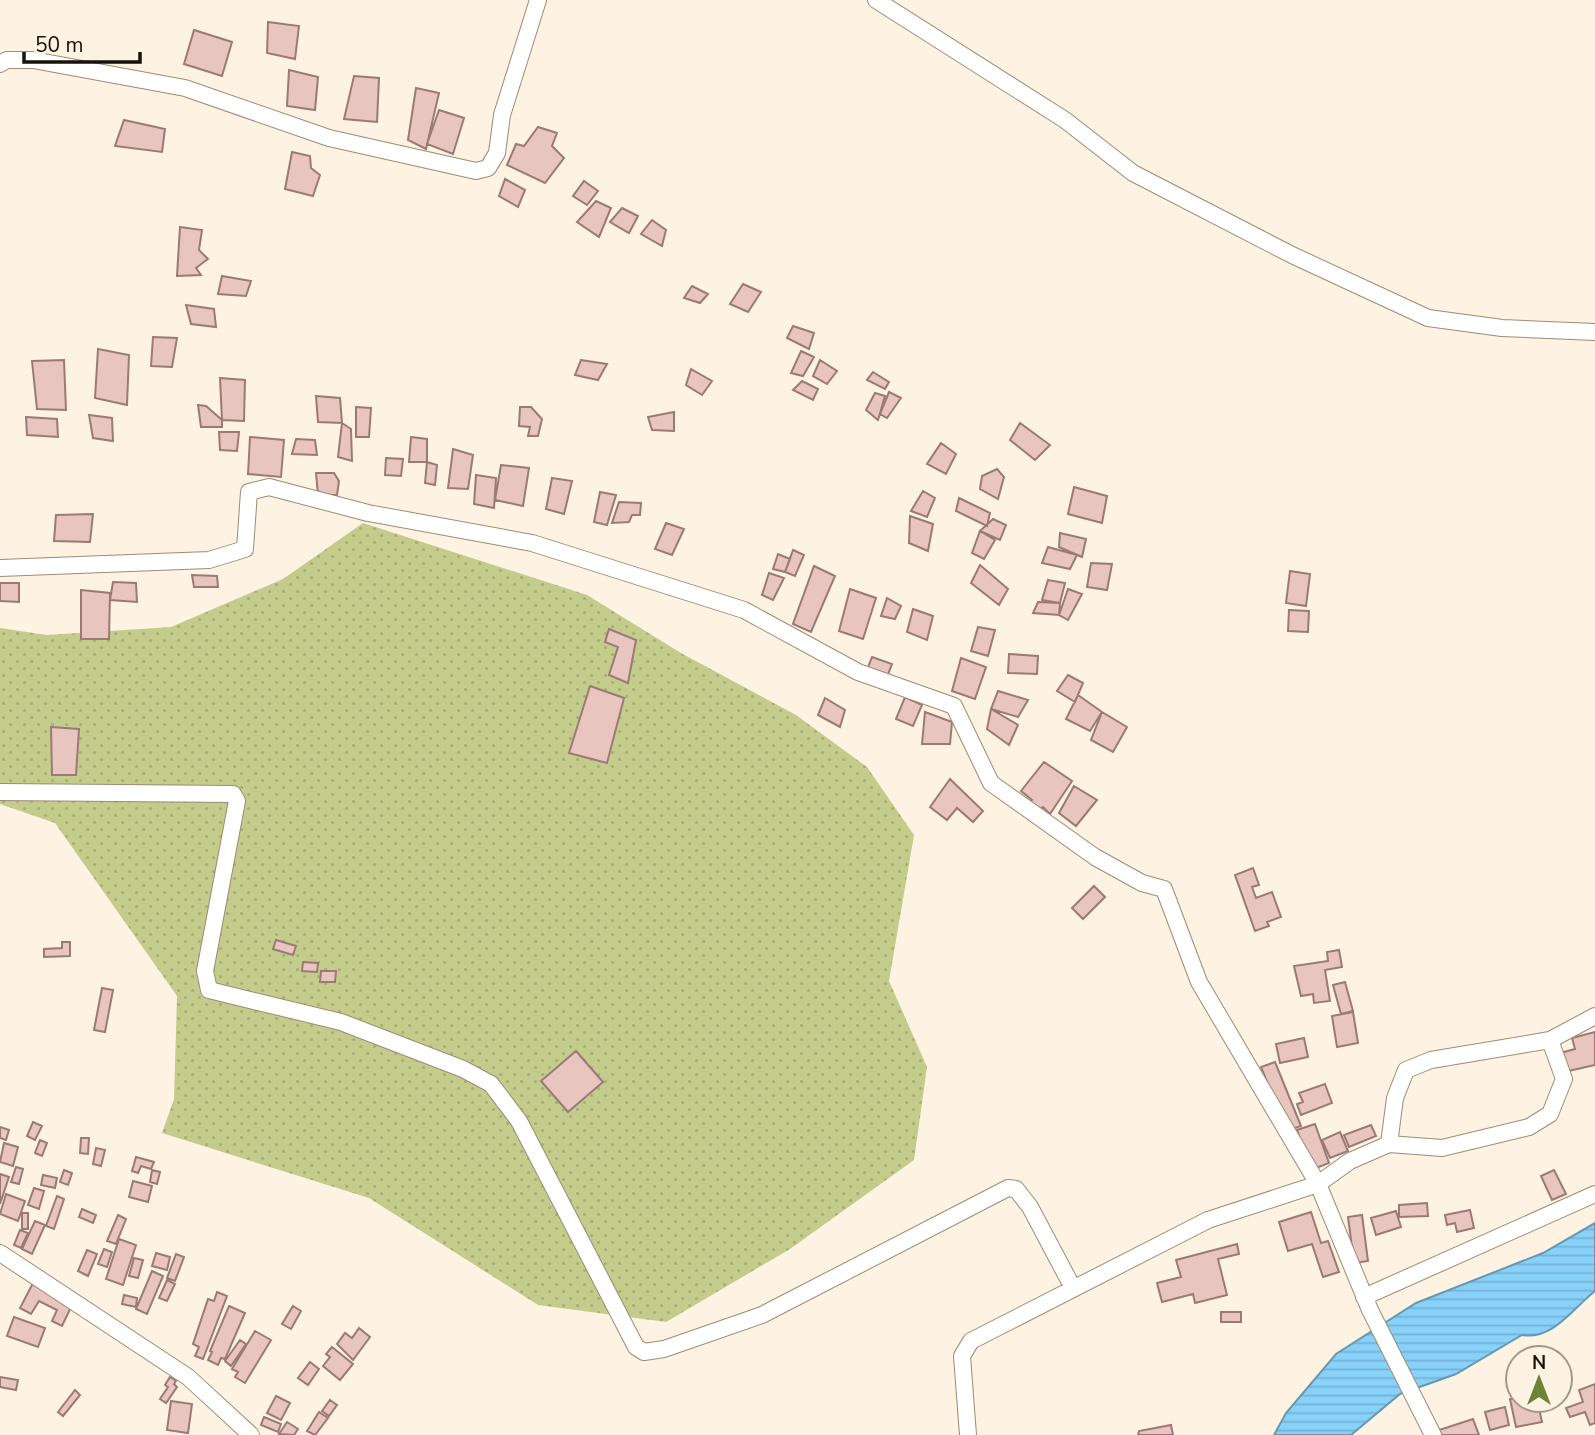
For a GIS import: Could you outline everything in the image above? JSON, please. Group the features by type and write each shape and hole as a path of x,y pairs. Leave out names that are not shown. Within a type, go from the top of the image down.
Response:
{"street":[{"path":"0,64 7,60 33,60 185,89 329,138 476,171 488,168 497,153 502,115 538,0"},
{"path":"876,0 1066,120 1133,173 1304,261 1427,318 1503,328 1595,332"},
{"path":"0,568 209,560 246,549 250,492 269,487 368,513 532,543 744,610 858,672 954,706 991,783 1096,857 1142,883 1164,889 1199,982 1318,1184 1367,1304 1431,1428"},
{"path":"0,792 233,794 237,801 205,971 209,990 341,1022 463,1069 491,1084 519,1121 636,1347 644,1352 664,1349 762,1315 1008,1188 1016,1189 1030,1207 1073,1288"},
{"path":"1389,1144 1395,1098 1406,1070 1431,1060 1550,1040 1595,1016"},
{"path":"968,1435 962,1356 971,1341 1208,1220 1318,1184 1350,1161 1389,1144 1442,1148 1529,1127 1550,1114 1564,1079 1550,1040"},
{"path":"1367,1304 1595,1194"},
{"path":"0,1253 188,1377 250,1435"}],"green space":[{"path":"363,523 587,595 681,653 796,715 867,767 914,835 889,981 927,1067 914,1160 790,1249 666,1322 538,1305 369,1198 162,1133 174,1099 177,996 55,823 0,804 0,628 47,635 171,627 283,579"}],"water":[{"path":"1595,1223 1595,1291 1562,1322 1543,1333 1522,1335 1456,1374 1400,1394 1351,1435 1274,1435 1286,1413 1336,1354 1416,1303 1543,1253"}],"building":[{"path":"268,22 299,26 295,59 267,53"},
{"path":"194,30 232,42 222,76 184,64"},
{"path":"289,70 318,77 315,110 287,106"},
{"path":"354,76 379,78 377,122 344,119"},
{"path":"416,88 439,93 426,149 408,140"},
{"path":"439,110 464,118 453,154 427,144"},
{"path":"124,120 165,129 162,152 115,146"},
{"path":"538,127 557,133 552,146 564,158 545,183 507,165 516,144 524,146"},
{"path":"292,152 310,156 311,168 320,175 313,196 285,189"},
{"path":"505,179 525,190 518,207 499,196"},
{"path":"584,181 598,191 587,205 573,196"},
{"path":"596,201 611,208 599,237 577,222"},
{"path":"622,208 638,216 629,233 610,222"},
{"path":"652,220 666,230 662,246 641,234"},
{"path":"180,227 202,230 199,250 208,259 196,268 201,275 177,276"},
{"path":"222,276 251,281 246,296 218,294"},
{"path":"743,284 761,292 748,312 730,304"},
{"path":"692,286 708,294 700,303 684,298"},
{"path":"186,305 214,309 216,327 191,324"},
{"path":"793,326 814,333 809,349 787,338"},
{"path":"153,337 177,338 172,367 151,366"},
{"path":"98,349 129,355 127,405 95,398"},
{"path":"801,351 814,357 803,376 791,373"},
{"path":"64,360 66,410 37,409 32,361"},
{"path":"581,360 607,364 598,380 575,375"},
{"path":"820,360 837,371 827,384 813,376"},
{"path":"691,369 712,381 702,395 686,385"},
{"path":"873,372 889,382 885,389 867,380"},
{"path":"220,378 245,380 244,421 222,420"},
{"path":"802,381 818,389 813,400 793,390"},
{"path":"889,392 901,398 887,418 880,414"},
{"path":"875,393 885,396 878,420 866,410"},
{"path":"316,396 340,398 342,423 318,422"},
{"path":"198,405 206,406 222,420 222,427 201,427"},
{"path":"356,407 371,408 369,437 356,437"},
{"path":"520,407 531,407 542,419 538,436 528,436 530,427 519,426"},
{"path":"674,412 674,431 652,430 648,417"},
{"path":"89,415 112,418 113,441 93,438"},
{"path":"26,417 57,419 58,437 27,435"},
{"path":"342,423 351,429 352,461 338,457"},
{"path":"1020,423 1050,445 1035,460 1010,440"},
{"path":"219,432 239,432 237,451 220,450"},
{"path":"250,437 284,440 281,477 248,474"},
{"path":"411,437 427,439 427,462 409,462"},
{"path":"296,439 315,440 317,455 292,454"},
{"path":"941,443 956,454 946,474 927,464"},
{"path":"453,449 473,455 468,489 448,488"},
{"path":"386,458 403,459 401,476 385,475"},
{"path":"427,462 437,465 435,485 425,483"},
{"path":"501,465 529,468 523,506 495,500"},
{"path":"997,469 1004,477 998,499 980,489 982,476"},
{"path":"316,473 334,473 339,481 337,495 318,495"},
{"path":"476,475 496,478 494,508 474,504"},
{"path":"552,478 572,481 564,514 546,509"},
{"path":"1074,487 1107,496 1102,523 1068,514"},
{"path":"923,491 935,498 927,517 911,511"},
{"path":"600,492 616,495 607,525 594,522"},
{"path":"959,498 990,513 987,526 956,511"},
{"path":"619,502 641,503 640,515 632,515 629,522 612,523"},
{"path":"93,514 90,542 54,541 56,515"},
{"path":"910,516 933,524 928,551 909,543"},
{"path":"993,519 1006,525 1000,540 980,531"},
{"path":"666,523 684,529 672,555 655,549"},
{"path":"980,531 995,540 984,559 972,553"},
{"path":"1060,533 1086,539 1082,557 1059,547"},
{"path":"1048,547 1077,555 1070,569 1042,563"},
{"path":"793,550 804,555 795,576 785,572"},
{"path":"778,554 790,559 785,572 773,569"},
{"path":"1091,563 1112,564 1107,590 1087,587"},
{"path":"980,565 1008,589 999,605 971,583"},
{"path":"814,566 835,576 811,632 793,624"},
{"path":"1290,571 1310,574 1306,606 1286,603"},
{"path":"769,573 784,578 773,600 762,595"},
{"path":"192,575 217,576 218,587 194,587"},
{"path":"1048,580 1065,583 1060,603 1042,600"},
{"path":"113,582 136,583 137,602 110,600"},
{"path":"0,583 19,583 19,602 0,601"},
{"path":"850,589 876,598 863,639 839,631"},
{"path":"1068,589 1082,594 1068,620 1059,615"},
{"path":"81,590 110,593 109,639 81,639"},
{"path":"887,598 901,606 895,619 881,616"},
{"path":"1038,602 1060,603 1059,615 1033,613"},
{"path":"913,609 933,616 927,640 907,632"},
{"path":"1289,610 1309,611 1308,632 1288,631"},
{"path":"978,627 995,630 988,656 971,651"},
{"path":"609,629 636,640 628,683 609,675 618,647 605,642"},
{"path":"1009,654 1038,656 1037,674 1008,673"},
{"path":"872,657 892,664 887,677 867,670"},
{"path":"961,658 986,667 975,699 952,691"},
{"path":"1068,675 1083,683 1075,702 1057,691"},
{"path":"590,686 624,698 607,763 569,753"},
{"path":"998,691 1028,700 1018,717 991,709"},
{"path":"1078,695 1102,712 1090,731 1066,719"},
{"path":"905,697 922,705 913,726 896,719"},
{"path":"825,698 845,710 840,727 818,715"},
{"path":"991,709 1018,725 1009,745 987,729"},
{"path":"925,712 952,722 950,744 922,744"},
{"path":"1102,712 1127,727 1113,752 1091,740"},
{"path":"51,727 79,729 76,775 52,775"},
{"path":"1044,762 1072,781 1050,814 1043,807 1038,810 1028,803 1032,800 1021,791"},
{"path":"950,779 983,811 973,822 957,808 947,820 930,807"},
{"path":"1074,786 1097,800 1076,826 1059,813"},
{"path":"1253,868 1259,885 1252,887 1256,898 1272,892 1281,917 1267,922 1269,926 1255,931 1235,875"},
{"path":"1094,886 1105,897 1083,919 1072,908"},
{"path":"276,940 296,946 293,955 273,949"},
{"path":"62,942 70,942 70,956 44,957 44,949 62,948"},
{"path":"1339,950 1342,967 1325,970 1330,1001 1314,1003 1313,994 1301,996 1294,966 1328,961 1327,952"},
{"path":"303,962 318,963 317,972 302,971"},
{"path":"321,971 336,971 335,982 320,982"},
{"path":"1345,982 1353,1011 1341,1014 1333,985"},
{"path":"102,988 113,990 105,1032 94,1030"},
{"path":"1353,1012 1358,1043 1337,1047 1332,1016"},
{"path":"1595,1032 1595,1065 1564,1072 1560,1053 1575,1049 1572,1038"},
{"path":"1304,1038 1308,1057 1280,1063 1276,1044"},
{"path":"576,1051 603,1082 568,1112 541,1081"},
{"path":"1275,1062 1301,1126 1287,1131 1261,1067"},
{"path":"1325,1084 1332,1103 1301,1115 1297,1104 1303,1102 1299,1093"},
{"path":"33,1122 42,1126 35,1140 27,1136"},
{"path":"1315,1124 1329,1163 1311,1170 1297,1130"},
{"path":"1371,1125 1376,1136 1349,1147 1344,1135"},
{"path":"0,1127 9,1130 6,1140 0,1138"},
{"path":"1340,1132 1348,1151 1330,1158 1322,1140"},
{"path":"81,1138 89,1138 88,1154 80,1153"},
{"path":"40,1140 47,1143 42,1156 35,1153"},
{"path":"4,1143 18,1147 13,1166 0,1162"},
{"path":"96,1148 105,1150 101,1166 93,1164"},
{"path":"136,1157 154,1162 151,1169 141,1166 138,1173 132,1171"},
{"path":"16,1167 23,1169 19,1184 11,1182"},
{"path":"64,1170 72,1173 68,1185 60,1182"},
{"path":"152,1170 160,1172 157,1184 150,1182"},
{"path":"1554,1170 1566,1194 1552,1200 1541,1176"},
{"path":"0,1174 9,1177 0,1204"},
{"path":"43,1175 57,1178 55,1188 41,1185"},
{"path":"133,1181 152,1186 148,1202 129,1197"},
{"path":"34,1188 44,1191 39,1209 28,1205"},
{"path":"6,1194 25,1201 18,1221 0,1214"},
{"path":"57,1196 64,1199 54,1229 46,1226"},
{"path":"1427,1203 1428,1216 1399,1217 1399,1205"},
{"path":"82,1209 96,1215 93,1223 79,1217"},
{"path":"1470,1210 1474,1228 1457,1232 1455,1223 1447,1225 1445,1215"},
{"path":"1396,1211 1401,1227 1376,1235 1371,1218"},
{"path":"1311,1212 1321,1243 1328,1241 1339,1272 1323,1277 1312,1244 1288,1251 1279,1222"},
{"path":"22,1213 28,1213 28,1229 22,1229"},
{"path":"118,1215 126,1219 116,1244 107,1241"},
{"path":"1362,1215 1368,1261 1354,1263 1348,1217"},
{"path":"35,1221 45,1225 32,1254 22,1249"},
{"path":"20,1230 28,1233 21,1248 14,1245"},
{"path":"119,1239 136,1245 123,1285 106,1279"},
{"path":"1237,1244 1239,1254 1218,1259 1227,1295 1195,1303 1193,1294 1162,1302 1157,1283 1181,1277 1176,1260"},
{"path":"104,1249 112,1252 107,1267 98,1264"},
{"path":"87,1250 97,1254 88,1276 78,1271"},
{"path":"156,1253 170,1257 167,1270 152,1266"},
{"path":"176,1254 184,1257 175,1281 167,1278"},
{"path":"134,1258 143,1260 138,1278 129,1276"},
{"path":"152,1271 163,1276 147,1314 136,1309"},
{"path":"167,1280 175,1284 167,1301 159,1298"},
{"path":"33,1283 73,1303 62,1326 52,1321 57,1310 39,1301 31,1314 20,1308"},
{"path":"217,1292 227,1296 203,1359 195,1356 199,1347 193,1344 208,1299 214,1301"},
{"path":"124,1295 137,1298 136,1307 122,1304"},
{"path":"229,1306 245,1313 225,1359 221,1358 218,1365 208,1360"},
{"path":"293,1306 301,1311 291,1329 282,1324"},
{"path":"1221,1312 1241,1312 1241,1322 1221,1322"},
{"path":"14,1317 45,1328 38,1347 7,1336"},
{"path":"359,1328 370,1337 353,1360 337,1344 345,1333 352,1338"},
{"path":"255,1331 271,1340 245,1383 235,1377 238,1372 232,1369"},
{"path":"240,1340 246,1344 231,1366 225,1361"},
{"path":"332,1347 353,1364 340,1380 323,1366 330,1357 326,1354"},
{"path":"310,1362 319,1369 308,1385 298,1378"},
{"path":"0,1377 18,1380 16,1390 0,1387"},
{"path":"170,1377 176,1381 174,1384 177,1387 166,1403 160,1399 168,1387 165,1385"},
{"path":"1595,1384 1595,1423 1590,1425 1585,1412 1570,1417 1569,1414 1574,1414 1574,1405 1583,1402 1579,1390"},
{"path":"75,1390 80,1395 63,1416 58,1412"},
{"path":"276,1396 290,1403 281,1420 267,1413"},
{"path":"330,1400 337,1405 329,1416 322,1411"},
{"path":"171,1401 192,1404 188,1433 167,1430"},
{"path":"1504,1407 1509,1425 1490,1430 1485,1412"},
{"path":"319,1412 328,1418 315,1435 307,1431"},
{"path":"1513,1414 1540,1414 1542,1422 1516,1427"},
{"path":"264,1417 281,1424 278,1432 261,1425"},
{"path":"1473,1419 1479,1435 1438,1435 1436,1431"},
{"path":"287,1422 298,1429 294,1435 279,1434"},
{"path":"1171,1425 1173,1435 1138,1435 1139,1431"}]}
